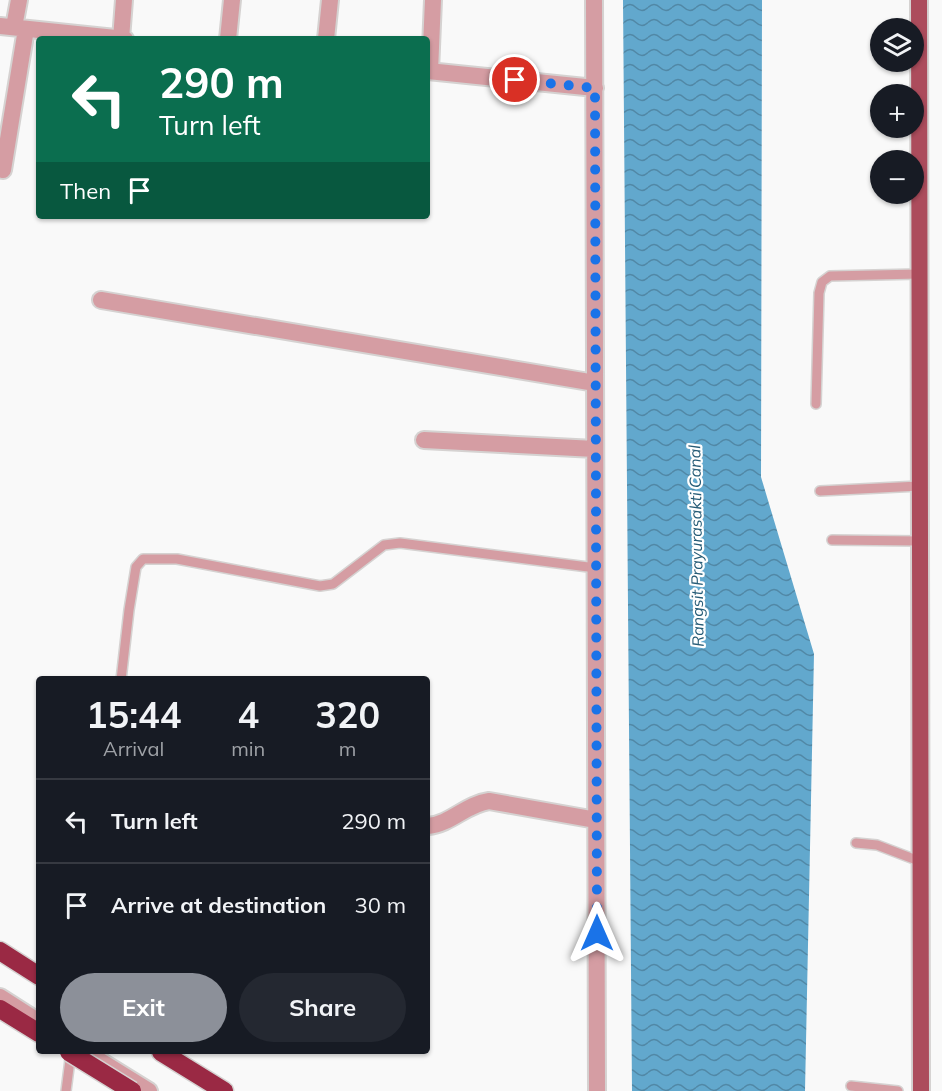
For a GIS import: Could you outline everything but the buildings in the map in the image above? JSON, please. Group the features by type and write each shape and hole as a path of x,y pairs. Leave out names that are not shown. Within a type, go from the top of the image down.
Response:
{"highway":[{"path":"0,951 36,974"},
{"path":"0,1009 36,1031"},
{"path":"73,1054 132,1091"},
{"path":"164,1054 224,1091"}],"main road":[{"path":"919,0 921,1091"}],"street":[{"path":"3,170 13,27 19,0"},
{"path":"122,36 124,0"},
{"path":"228,36 232,0"},
{"path":"326,36 330,0"},
{"path":"430,53 433,0"},
{"path":"594,0 597,1091"},
{"path":"13,27 95,36"},
{"path":"430,71 595,88"},
{"path":"101,300 595,383"},
{"path":"424,440 596,449"},
{"path":"430,826 441,825 480,802 489,801 596,820"},
{"path":"0,998 36,1020"},
{"path":"89,1054 149,1091"}],"lane":[{"path":"816,404 819,293 822,282 830,276 919,274"},
{"path":"820,491 919,486"},
{"path":"832,540 919,541"},
{"path":"122,676 136,567 143,559 177,559 320,586 333,584 384,545 400,543 596,568"},
{"path":"856,843 877,845 919,861"},
{"path":"66,1091 70,1054"},
{"path":"851,1086 898,1091"}],"water":[{"name":"Rangsit Prayurasakti Canal","path":"623,0 762,0 761,477 814,654 805,1091 632,1091"}],"route":[{"path":"515,80 595,88 597,933"}]}
